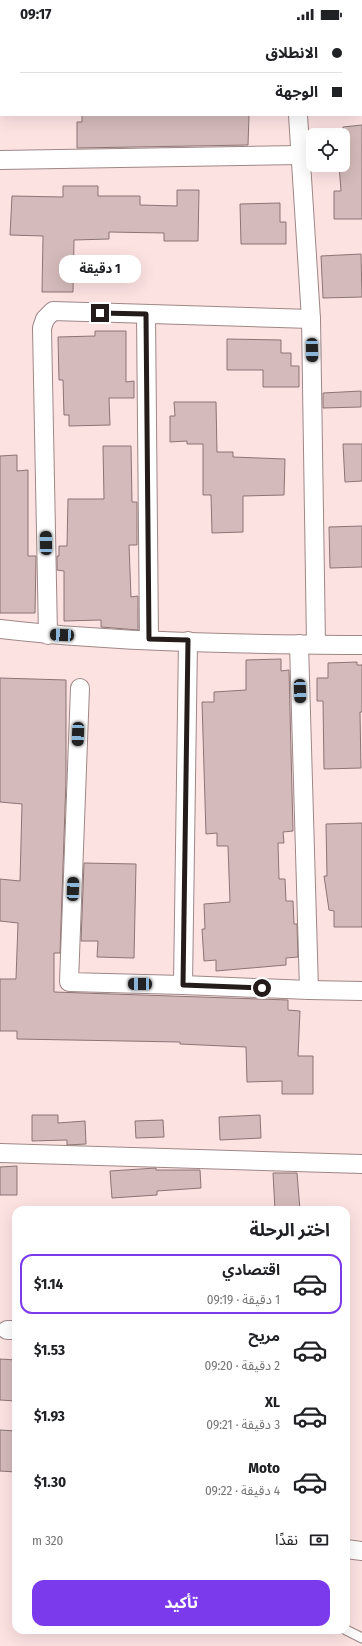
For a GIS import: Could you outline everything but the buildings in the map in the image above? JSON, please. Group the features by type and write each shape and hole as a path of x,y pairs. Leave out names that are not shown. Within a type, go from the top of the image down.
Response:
{"street":[{"path":"298,116 311,319 316,644"},
{"path":"0,160 300,155"},
{"path":"48,634 42,328 45,319 53,311 311,319"},
{"path":"146,314 149,639"},
{"path":"0,629 48,634 149,639 362,645"},
{"path":"183,985 188,640"},
{"path":"299,644 309,990"},
{"path":"80,688 69,982 362,991"},
{"path":"0,1154 362,1164"},
{"path":"350,1550 362,1551"}],"lane":[{"path":"350,1632 362,1638"}],"route":[{"path":"100,313 146,314 149,639 188,640 183,985 262,988"}]}
